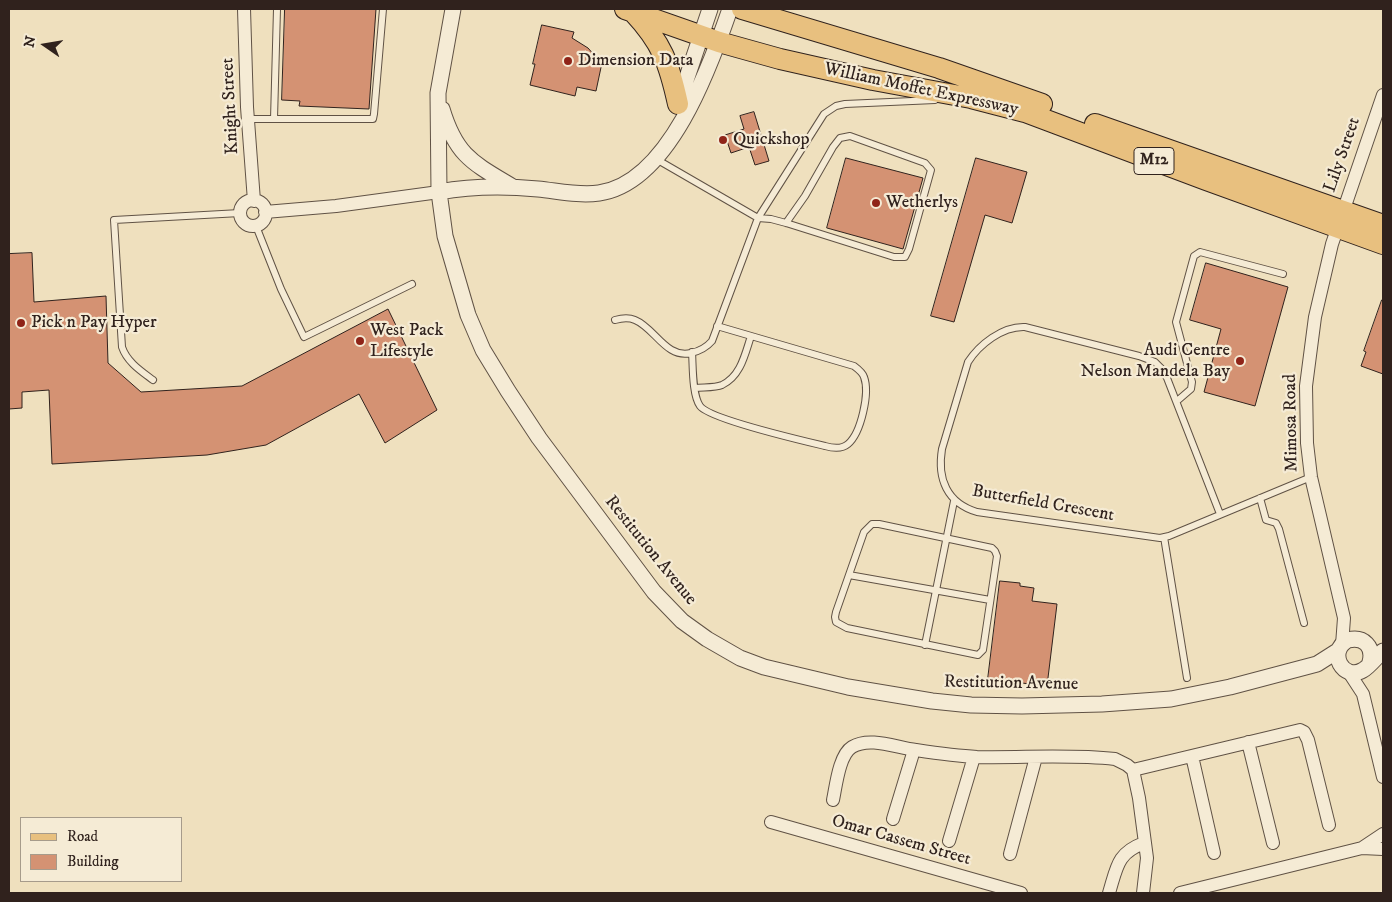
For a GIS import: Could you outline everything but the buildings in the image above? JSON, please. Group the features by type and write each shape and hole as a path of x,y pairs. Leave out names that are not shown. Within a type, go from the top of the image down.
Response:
{"main road":[{"name":"William Moffet Expressway","path":"742,9 980,82 1340,219 1383,244"},
{"name":"William Moffet Expressway","path":"628,10 710,39 831,71 971,98 1025,112 1243,194 1340,219 1383,225"},
{"path":"628,10 653,35 661,48 673,82 678,104"}],"street":[{"name":"Knight Street","path":"244,9 248,119 254,201"},
{"name":"Restitution Avenue","path":"452,9 438,93 440,192 445,236 456,279 468,314 483,350 539,438 654,592 682,621 707,639 740,658 764,667 848,687 932,701 971,705 1022,706 1171,699 1230,687 1317,664 1340,647"},
{"path":"266,212 336,206 464,189 514,187 576,193 598,193 614,189 641,173 659,153 683,119 712,59 710,9"},
{"path":"659,153 678,104 710,39 730,9"},
{"path":"438,93 447,126 463,153 476,165 514,187"},
{"name":"Lily Street","path":"1340,219 1383,95"},
{"path":"254,201 262,204 266,212 264,220 256,226 244,223 240,213 245,203 254,201"},
{"name":"Mimosa Road","path":"1340,219 1315,317 1306,386 1307,443 1311,477 1344,618 1340,647"},
{"name":"Mimosa Road","path":"1344,618 1364,641"},
{"path":"1364,694 1338,660 1340,647 1348,640 1364,641 1383,646"},
{"path":"1364,641 1371,652 1364,694 1383,777"},
{"path":"1346,670 1359,672 1383,650"},
{"name":"Restitution Avenue","path":"1317,664 1346,670"},
{"path":"1133,770 1300,730 1304,732 1308,740 1328,825"},
{"path":"1248,742 1273,843"},
{"path":"833,800 843,758 847,751 854,746 864,743 881,743 914,750 974,757 1114,759 1133,770 1142,812 1147,858 1143,893"},
{"path":"892,819 914,750"},
{"path":"1192,756 1214,854"},
{"path":"949,841 974,757"},
{"path":"1010,854 1036,757"},
{"name":"Omar Cassem Street","path":"771,822 1017,893"},
{"path":"1383,835 1383,840"},
{"path":"1362,848 1383,835"},
{"path":"1109,893 1123,855 1131,848 1144,842"},
{"path":"1180,893 1362,848 1383,849"}],"lane":[{"path":"274,119 277,9"},
{"path":"248,119 373,119 383,9"},
{"path":"615,320 622,318 634,319 680,354 708,346 712,341 758,218 824,114 836,106 855,102 885,103 971,98"},
{"path":"659,153 758,218 786,223 894,256 904,257 910,249 931,170 925,162 850,136 840,138 832,147 805,196 786,223"},
{"path":"153,380 132,362 122,347 114,220 240,213"},
{"path":"256,226 281,289 304,337 412,284"},
{"path":"1177,401 1191,389 1192,382 1176,322 1194,256 1200,252 1283,274"},
{"path":"692,352 698,404 703,410 720,418 836,449 847,445 855,433 862,416 867,387 864,375 854,366 717,326"},
{"name":"Butterfield Crescent","path":"1220,514 1177,401 1161,368 1155,362 1146,358 1016,326 982,345 975,351 968,362 942,449 940,463 942,477 954,501 967,509 1148,537 1164,537 1311,477"},
{"path":"695,388 721,385 732,379 740,369 752,336"},
{"path":"1260,498 1266,520 1276,524 1279,529 1304,623"},
{"path":"925,645 954,501"},
{"path":"872,524 946,539 992,548 997,556 982,653 978,655 925,645 847,628 836,622 834,618 864,532 872,524"},
{"path":"1164,537 1187,678"},
{"path":"849,575 990,600"}],"place":[{"name":"Dimension Data","path":"568,61"},
{"name":"Quickshop","path":"723,140"},
{"name":"Wetherlys","path":"876,203"},
{"name":"Pick n Pay Hyper","path":"21,323"},
{"name":"West Pack Lifestyle","path":"360,341"},
{"name":"Audi Centre Nelson Mandela Bay","path":"1240,361"}]}
